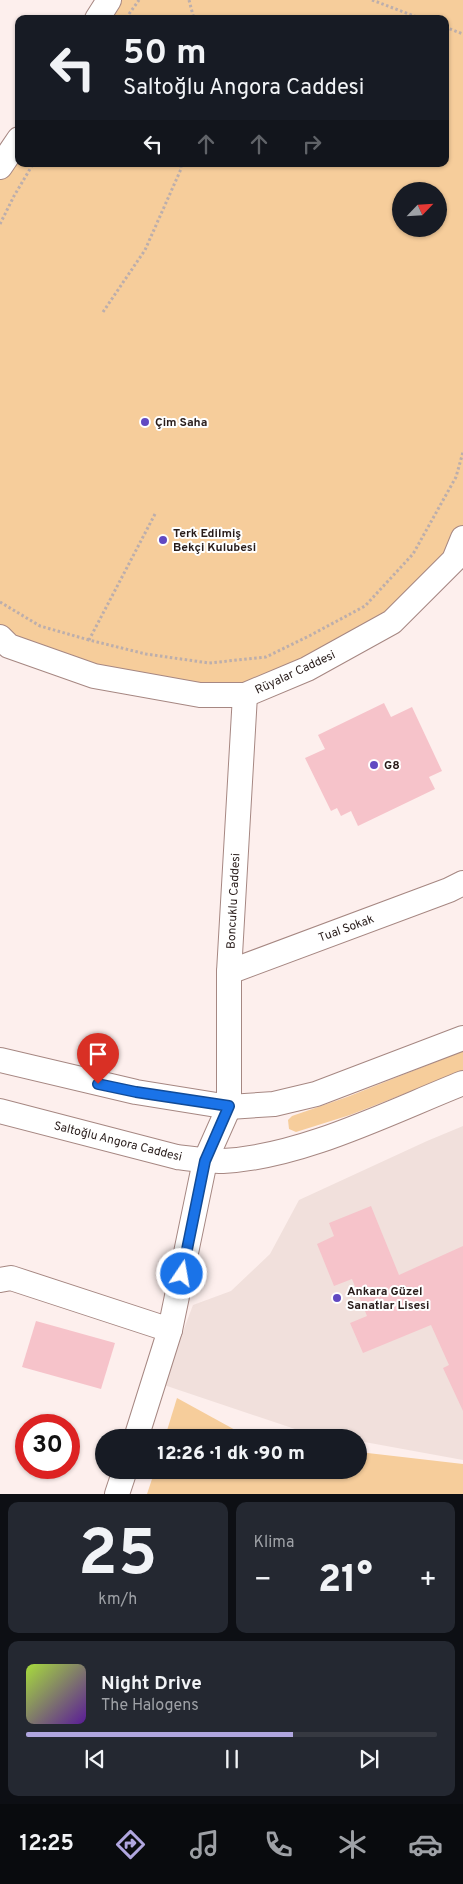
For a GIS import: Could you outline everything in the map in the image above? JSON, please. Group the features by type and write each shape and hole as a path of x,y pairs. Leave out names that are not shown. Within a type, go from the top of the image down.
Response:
{"street":[{"path":"100,15 109,0"},
{"path":"0,167 15,145"},
{"name":"Rüyalar Caddesi","path":"0,637 9,646 94,676 200,695 245,695 307,668 392,622 458,562 463,538"},
{"name":"Boncuklu Caddesi","path":"229,1106 229,972 245,695"},
{"name":"Tual Sokak","path":"229,972 449,890 463,883"},
{"path":"0,1060 136,1092 229,1106 274,1104 309,1096 463,1038"},
{"name":"Saltoğlu Angora Caddesi","path":"0,1111 177,1157 205,1161 238,1160 312,1143 463,1083"},
{"path":"139,1429 170,1330 205,1161 229,1106"},
{"path":"0,1280 11,1278 170,1330"},
{"path":"118,1494 122,1479"}],"path":[{"path":"129,15 139,0"},
{"path":"189,0 193,15"},
{"path":"372,0 411,15"},
{"path":"449,29 463,34"},
{"path":"0,224 31,167"},
{"path":"103,312 145,250 181,167"},
{"path":"0,602 40,626 146,654 209,663 266,658 365,606 413,554 456,477 463,452"},
{"path":"88,640 155,514"}],"shaded area":[{"path":"109,0 463,0 463,538 392,622 307,669 200,695 0,637 0,167 15,145 15,167 449,167 449,15 100,15"},
{"path":"463,1051 463,1071 350,1115 296,1132 289,1129 288,1120 292,1116 347,1097"},
{"name":"Ankara Güzel Sanatlar Lisesi","path":"463,1126 463,1460 367,1442 367,1429 295,1429 164,1385 193,1305 231,1291 270,1254 299,1200"},
{"path":"177,1398 233,1429 167,1429"},
{"path":"367,1453 463,1464 463,1494 147,1494 152,1479 367,1479"}],"building":[{"name":"G8","path":"384,703 391,717 412,707 442,771 429,777 435,789 358,826 351,811 341,816 337,808 331,811 305,758 325,749 318,735"},
{"path":"371,1206 399,1275 463,1246 463,1411 443,1368 449,1365 431,1325 363,1353 350,1323 367,1316 352,1279 334,1286 317,1244 334,1236 329,1223"},
{"path":"36,1321 115,1343 101,1389 22,1367"}],"place":[{"name":"Çim Saha","path":"145,422"},
{"name":"Terk Edilmiş Bekçi Kulubesi","path":"163,540"},
{"name":"G8","path":"374,765"},
{"name":"Ankara Güzel Sanatlar Lisesi","path":"337,1298"}],"route":[{"path":"98,1084 136,1092 229,1106 205,1161 182,1274"}]}
